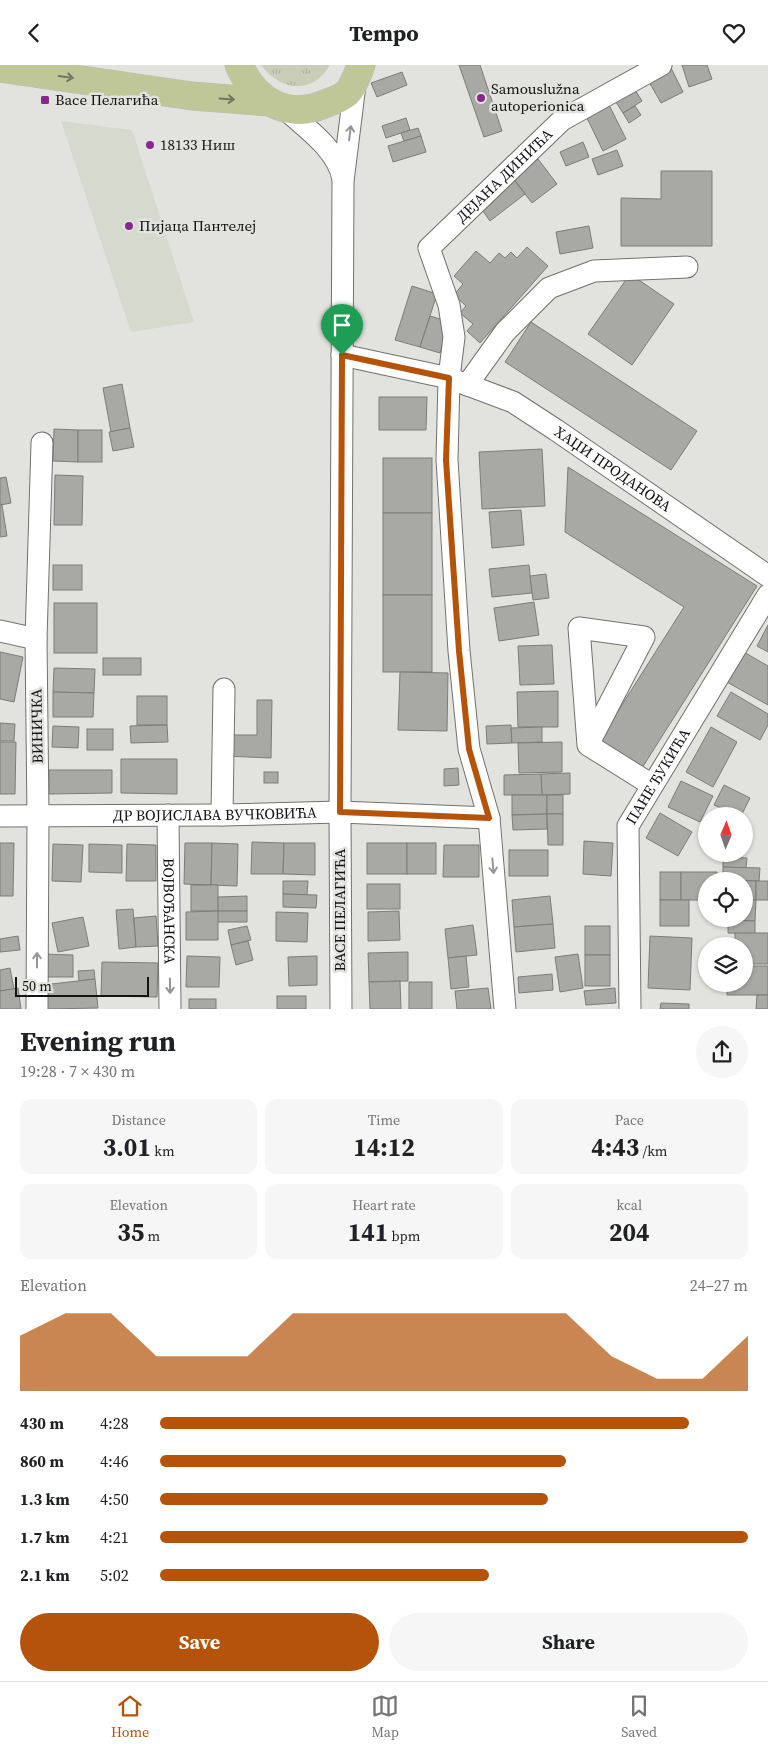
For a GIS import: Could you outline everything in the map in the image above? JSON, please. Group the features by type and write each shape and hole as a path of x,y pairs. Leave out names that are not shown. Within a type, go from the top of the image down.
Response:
{"main road":[{"path":"239,65 246,80 256,93 276,105"},
{"path":"0,67 192,96 276,105 301,110 318,107 347,93 359,71"}],"street":[{"name":"ДЕЈАНА ДИНИЋА","path":"458,382 449,305 429,248 562,120 661,65"},
{"path":"343,181 359,71"},
{"path":"276,105 332,153 341,170 343,181"},
{"name":"ВАСЕ ПЕЛАГИЋА","path":"341,1009 343,181"},
{"path":"505,1009 489,818 469,749 459,651 446,460 458,382 549,288 594,271 687,267"},
{"name":"ХАЏИ ПРОДАНОВА","path":"342,355 458,382 513,403 556,430 768,576"},
{"name":"ВИНИЧКА","path":"37,1009 38,816 36,639 42,443"},
{"name":"ПАНЕ ЂУКИЋА","path":"630,1009 628,826 768,595"},
{"path":"579,629 644,637 592,737 588,745 579,629"},
{"path":"0,631 36,639"},
{"path":"222,815 224,689"},
{"path":"588,745 652,785"},
{"name":"ДР ВОЈИСЛАВА ВУЧКОВИЋА","path":"0,816 222,815 340,812 489,818"},
{"name":"ВОЈВОЂАНСКА","path":"168,815 170,1009"}],"shaded area":[{"name":"Пијаца Пантелеј","path":"61,121 132,130 194,322 131,332"}],"green space":[{"path":"261,65 330,65 323,75 315,81 306,85 296,86 277,80"}],"building":[{"name":"Samouslužna autoperionica","path":"459,65 480,65 502,131 484,137"},
{"path":"682,65 707,65 712,79 689,87"},
{"path":"671,68 683,92 661,103 648,80"},
{"path":"402,72 407,85 377,97 371,83"},
{"path":"635,90 642,101 623,113 616,102"},
{"path":"609,105 626,139 603,151 586,116"},
{"path":"635,106 641,115 629,123 623,113"},
{"path":"406,118 410,130 386,138 382,126"},
{"path":"418,128 421,136 404,141 401,133"},
{"path":"421,136 426,152 393,162 388,146"},
{"path":"583,142 589,157 566,166 560,152"},
{"path":"617,150 623,166 598,175 592,159"},
{"path":"538,159 557,184 532,203 513,178"},
{"path":"661,171 712,171 712,246 621,246 621,198 661,199"},
{"path":"514,180 525,194 490,221 480,207"},
{"path":"589,226 593,248 560,254 556,232"},
{"path":"527,247 548,266 480,343 467,331 473,324 460,313 466,306 454,295 463,284 454,276 476,251 490,263 499,253 505,258 511,252 517,258"},
{"path":"630,274 674,304 632,365 588,334"},
{"path":"412,286 437,294 420,347 395,340"},
{"path":"430,316 450,322 440,353 420,347"},
{"path":"531,322 697,431 671,470 505,362"},
{"path":"122,384 130,428 111,432 103,388"},
{"path":"379,397 427,397 426,430 379,430"},
{"path":"130,428 134,447 113,451 109,432"},
{"path":"54,429 78,430 78,462 53,461"},
{"path":"78,430 102,430 102,462 78,462"},
{"path":"542,449 545,506 482,509 479,452"},
{"path":"383,458 432,458 432,513 383,513"},
{"path":"568,467 757,586 642,768 599,741 684,607 565,532"},
{"path":"55,475 83,476 82,525 54,525"},
{"path":"6,477 11,503 0,505 0,478"},
{"path":"0,505 2,505 7,536 0,537"},
{"path":"521,510 524,545 492,548 489,512"},
{"path":"383,513 432,513 432,595 383,595"},
{"path":"53,565 82,565 82,590 53,590"},
{"path":"529,565 532,593 492,597 489,569"},
{"path":"546,574 549,598 533,600 530,576"},
{"path":"383,595 432,595 432,672 383,672"},
{"path":"534,602 539,635 499,641 494,608"},
{"path":"54,603 97,603 97,653 54,653"},
{"path":"768,625 768,652 757,646"},
{"path":"552,645 554,684 520,685 518,646"},
{"path":"742,651 768,666 768,705 725,681"},
{"path":"0,652 23,657 14,702 0,699"},
{"path":"103,658 141,658 141,675 103,675"},
{"path":"54,668 95,669 94,693 53,692"},
{"path":"400,672 448,673 447,731 398,730"},
{"path":"558,691 558,727 518,727 517,692"},
{"path":"53,692 94,693 93,717 53,717"},
{"path":"731,692 768,714 768,725 760,740 717,716"},
{"path":"137,696 167,696 167,725 137,725"},
{"path":"257,700 272,700 271,758 225,756 226,735 257,735"},
{"path":"0,723 15,724 14,741 0,741"},
{"path":"167,725 168,742 131,743 130,726"},
{"path":"511,725 512,743 487,744 486,726"},
{"path":"53,726 79,727 78,748 52,747"},
{"path":"542,727 542,742 512,743 511,728"},
{"path":"711,727 737,742 713,787 686,772"},
{"path":"87,729 113,729 113,750 87,750"},
{"path":"0,742 16,742 15,794 0,794"},
{"path":"562,742 562,772 519,773 518,743"},
{"path":"121,759 177,759 177,794 121,793"},
{"path":"458,768 459,785 444,786 444,769"},
{"path":"49,770 112,770 112,793 49,794"},
{"path":"264,772 278,772 278,783 264,783"},
{"path":"570,773 570,794 542,795 541,774"},
{"path":"541,774 542,795 504,795 504,775"},
{"path":"681,781 713,796 708,807 698,807 698,821 668,807"},
{"path":"724,785 750,798 746,807 719,807 714,805"},
{"path":"512,795 547,795 547,814 512,815"},
{"path":"547,795 563,795 563,814 547,814"},
{"path":"660,813 692,832 678,856 646,838"},
{"path":"547,814 547,829 513,830 512,815"},
{"path":"547,814 563,814 563,845 548,845"},
{"path":"584,841 613,843 611,876 583,874"},
{"path":"252,842 284,843 283,874 251,874"},
{"path":"0,843 14,843 13,896 0,896"},
{"path":"185,843 212,843 211,885 184,884"},
{"path":"212,843 238,844 237,886 211,885"},
{"path":"284,843 315,843 315,875 283,874"},
{"path":"367,843 407,843 407,874 367,874"},
{"path":"407,843 436,843 436,874 407,874"},
{"path":"53,844 83,845 81,882 52,881"},
{"path":"89,844 122,845 122,873 89,872"},
{"path":"127,844 156,845 156,881 126,881"},
{"path":"444,845 479,845 479,877 443,877"},
{"path":"509,850 548,850 548,876 509,876"},
{"path":"723,863 746,863 746,868 723,867"},
{"path":"723,867 760,868 759,881 753,881 753,872 723,872"},
{"path":"660,872 681,872 681,900 660,900"},
{"path":"681,872 698,872 698,900 681,900"},
{"path":"283,881 308,881 307,895 283,894"},
{"path":"753,881 756,881 756,900 753,900"},
{"path":"756,881 768,881 768,900 756,900"},
{"path":"367,884 400,884 400,909 367,909"},
{"path":"191,885 218,885 218,911 191,911"},
{"path":"283,894 317,895 316,908 283,907"},
{"path":"247,896 247,911 218,911 218,897"},
{"path":"550,896 553,924 514,927 512,900"},
{"path":"660,900 689,900 689,926 660,926"},
{"path":"753,900 756,900 755,921 753,921"},
{"path":"133,909 136,947 119,949 116,910"},
{"path":"218,911 247,911 247,922 217,922"},
{"path":"218,911 218,940 186,940 186,912"},
{"path":"399,911 400,940 368,941 368,912"},
{"path":"276,912 308,913 307,942 276,941"},
{"path":"156,916 158,946 136,947 134,918"},
{"path":"83,917 89,946 58,952 52,923"},
{"path":"753,921 755,921 755,934 728,933 728,927 753,927"},
{"path":"553,924 555,948 516,952 514,927"},
{"path":"473,925 477,955 448,958 445,929"},
{"path":"247,926 251,940 231,945 228,930"},
{"path":"585,926 610,926 610,955 585,955"},
{"path":"735,933 768,933 768,964 753,964 753,937 735,937"},
{"path":"18,936 20,950 0,952 0,939"},
{"path":"650,936 692,938 690,990 648,988"},
{"path":"248,941 253,960 236,965 231,945"},
{"path":"408,952 408,981 369,982 368,953"},
{"path":"41,954 73,955 73,977 40,977"},
{"path":"578,954 583,988 560,992 555,957"},
{"path":"585,955 610,955 610,986 585,986"},
{"path":"187,956 220,957 219,987 186,987"},
{"path":"317,956 317,985 289,986 288,957"},
{"path":"466,956 469,987 451,989 448,958"},
{"path":"102,962 158,963 157,997 101,996"},
{"path":"753,966 768,966 768,995 727,995 727,992 753,992"},
{"path":"10,968 14,989 0,991 0,970"},
{"path":"94,970 95,979 79,981 78,971"},
{"path":"552,974 553,990 519,993 518,977"},
{"path":"95,979 98,1008 46,1009 43,985"},
{"path":"400,981 401,1009 370,1009 369,982"},
{"path":"409,982 432,982 432,1009 409,1009"},
{"path":"18,988 21,1009 0,1009 0,991"},
{"path":"488,988 491,1009 457,1009 455,991"},
{"path":"615,988 616,1003 586,1005 584,991"},
{"path":"757,995 768,995 768,1009 756,1009"},
{"path":"277,996 306,996 306,1009 277,1009"},
{"path":"189,999 216,999 216,1009 189,1009"},
{"path":"661,1003 689,1004 689,1009 660,1009"}],"place":[{"name":"Samouslužna autoperionica","path":"481,98"},
{"name":"Васе Пелагића","path":"45,100"},
{"name":"18133 Ниш","path":"150,145"},
{"name":"Пијаца Пантелеј","path":"129,226"}],"route":[{"path":"342,355 449,378 446,460 459,651 469,749 489,818 340,812 342,355"}]}
